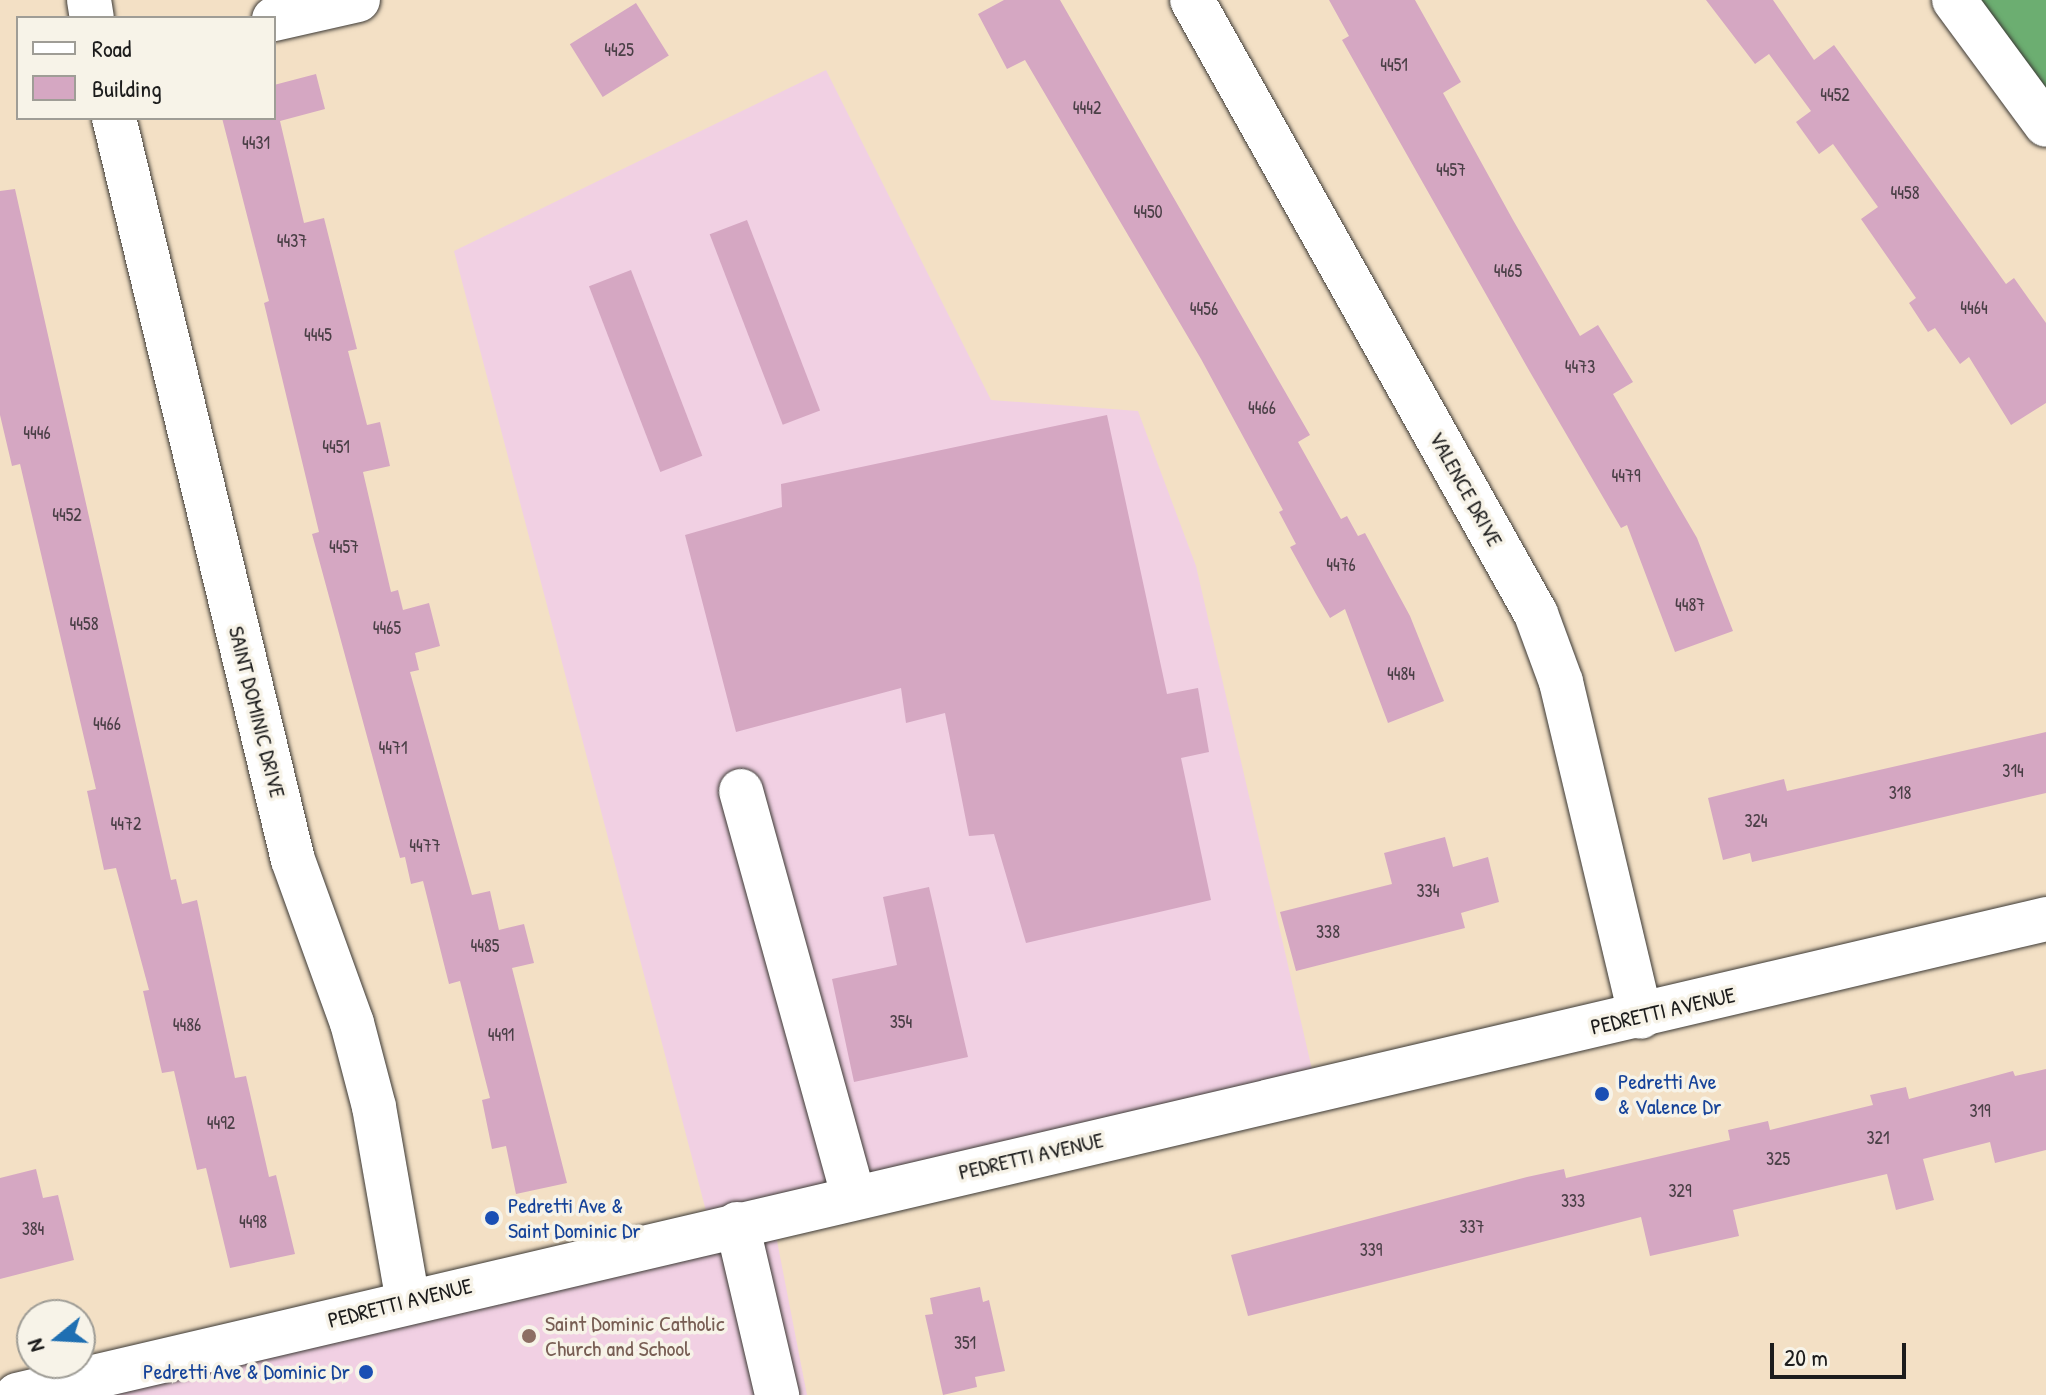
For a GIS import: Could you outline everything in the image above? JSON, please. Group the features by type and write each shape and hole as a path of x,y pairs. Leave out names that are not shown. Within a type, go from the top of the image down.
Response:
{"street":[{"path":"276,19 358,0"},
{"name":"VALENCE DRIVE","path":"1192,0 1536,614 1561,682 1641,1017"},
{"path":"1954,0 2046,125"},
{"name":"SAINT DOMINIC DRIVE","path":"114,120 293,860 352,1023 374,1107 408,1302"},
{"path":"741,791 853,1196"},
{"name":"PEDRETTI AVENUE","path":"17,1395 853,1196 1641,1017 2046,919"},
{"path":"737,1224 777,1395"}],"shaded area":[{"path":"826,70 991,400 1138,411 1196,566 1317,1091 772,1215 807,1395 17,1395 96,1379 96,1376 711,1230 454,251"}],"green space":[{"path":"1954,0 2046,0 2046,125"}],"building":[{"path":"1004,0 1060,0 1310,435 1298,442 1341,519 1347,516 1358,536 1365,533 1410,616 1444,701 1388,723 1345,609 1330,618 1316,594 1290,547 1296,544 1279,512 1283,510 1201,359 1025,60 1007,69 978,14"},
{"path":"1329,0 1415,0 1461,82 1443,93 1513,220 1580,336 1598,325 1633,382 1613,394 1697,538 1733,631 1675,652 1627,525 1621,528 1530,372 1342,40 1349,36"},
{"path":"1706,0 1773,0 1814,60 1834,45 2006,284 2014,278 2046,323 2046,403 2011,425 1969,357 1960,364 1935,328 1928,332 1909,303 1916,298 1861,219 1878,207 1833,144 1819,154 1796,122 1811,111 1769,54 1755,64"},
{"path":"636,3 669,56 603,97 570,44"},
{"path":"316,74 325,109 280,121 304,223 324,218 357,349 348,351 367,425 380,422 390,466 363,472 391,592 398,590 403,610 429,603 440,646 415,653 419,670 410,672 472,895 490,891 499,930 524,924 534,963 512,968 567,1183 516,1194 506,1146 492,1149 482,1100 490,1098 460,981 449,984 423,881 411,884 405,857 400,858 312,534 319,532 264,303 269,301 223,120 276,120 276,84"},
{"path":"15,189 171,880 176,879 182,904 197,900 235,1078 246,1076 269,1177 276,1175 295,1254 230,1268 206,1168 197,1170 174,1071 162,1073 143,991 149,990 116,868 104,870 87,791 96,789 20,464 12,466 0,415 0,191"},
{"path":"747,220 820,410 783,425 710,234"},
{"path":"631,270 702,456 660,472 589,286"},
{"path":"1107,415 1167,694 1198,688 1209,752 1181,758 1211,900 1026,943 994,834 969,836 945,713 906,723 901,688 736,732 685,535 782,507 781,484"},
{"path":"2046,732 2046,793 1752,862 1750,853 1723,860 1708,798 1784,779 1787,791"},
{"path":"1445,837 1453,867 1488,857 1499,902 1461,913 1465,928 1296,971 1280,912 1392,884 1384,853"},
{"path":"929,887 968,1057 854,1082 832,979 897,965 883,897"},
{"path":"2046,1069 2046,1150 1995,1163 1990,1142 1923,1159 1934,1200 1896,1210 1887,1174 1733,1210 1739,1236 1650,1256 1641,1217 1248,1316 1231,1255 1527,1177 1564,1169 1566,1178 1730,1140 1728,1130 1768,1121 1770,1130 1873,1105 1870,1095 1906,1087 1909,1099 2013,1071 2015,1076"},
{"path":"36,1169 43,1198 58,1195 74,1260 0,1279 0,1178"},
{"path":"980,1287 983,1302 989,1300 1005,1371 975,1377 977,1387 943,1395 925,1315 933,1314 930,1298"}],"place":[{"name":"Pedretti Ave & Valence Dr","path":"1602,1094"},
{"name":"Pedretti Ave & Saint Dominic Dr","path":"492,1218"},
{"name":"Saint Dominic Catholic Church and School","path":"529,1336"},
{"name":"Pedretti Ave & Dominic Dr","path":"366,1372"}]}
